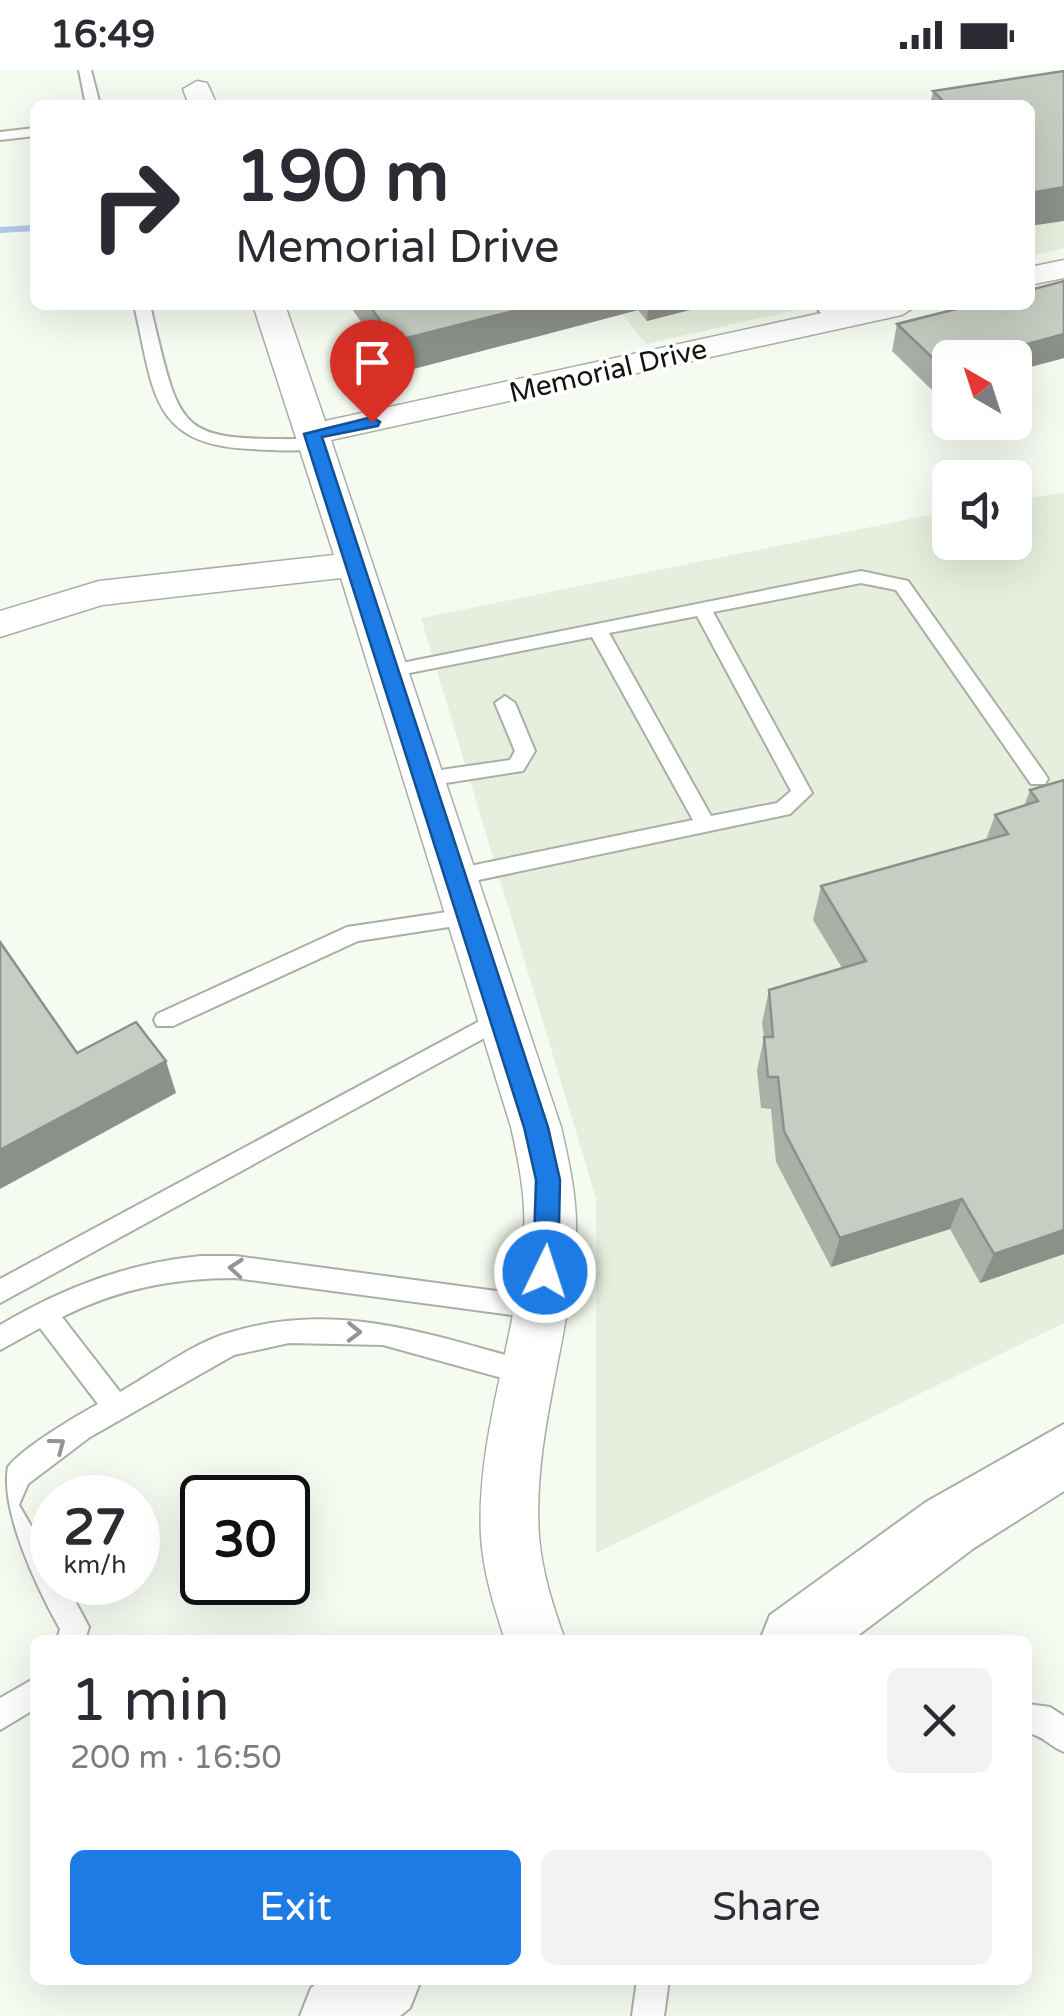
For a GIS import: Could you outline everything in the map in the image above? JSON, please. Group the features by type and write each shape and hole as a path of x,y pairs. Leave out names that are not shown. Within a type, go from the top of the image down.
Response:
{"main road":[{"path":"801,1635 950,1525 1064,1455"},
{"path":"339,2016 376,1985"}],"street":[{"path":"1035,275 1064,269"},
{"path":"271,310 427,779 548,1180 550,1235 541,1308 507,1490 508,1540 534,1635"},
{"name":"Memorial Drive","path":"314,439 829,312"},
{"path":"0,624 99,593 356,564"}],"lane":[{"path":"84,70 92,100"},
{"path":"0,136 30,133"},
{"path":"143,310 167,408 182,428 220,446 314,439"},
{"path":"390,671 861,577 902,585 1038,780"},
{"path":"165,1020 355,933 461,897 706,825 782,809 802,794 702,610"},
{"path":"598,630 706,825"},
{"path":"427,779 516,766 525,751 505,703"},
{"path":"0,1292 502,1018"},
{"path":"0,1338 43,1312 118,1278 186,1265 541,1308"},
{"path":"43,1312 116,1407"},
{"path":"73,1635 75,1627 2,1508 18,1475 116,1407 229,1344 289,1332 384,1333 527,1373"},
{"path":"0,1714 30,1695"},
{"path":"1032,1720 1050,1722 1064,1737"},
{"path":"648,2016 652,1985"}],"shaded area":[{"path":"1064,91 1064,248 1035,255 1035,100 995,100"},
{"path":"619,310 796,310 646,344"},
{"path":"1064,493 1064,1323 596,1553 596,1198 421,618 932,515 932,560 1032,560 1032,498"}],"building":[{"path":"1064,71 1064,187 1035,192 1035,100 942,100 933,91"},
{"path":"1064,281 1064,334 1032,343 932,340 932,357 897,324 952,310 1035,310 1035,289"},
{"path":"373,310 517,310 395,341"},
{"path":"1064,780 1064,1230 994,1254 962,1199 840,1238 784,1131 778,1077 768,1077 764,1037 773,1037 769,990 866,961 821,886 1008,834 995,815 1038,801 1030,790"},
{"path":"0,942 77,1053 136,1022 166,1061 0,1150"}],"waterway":[{"path":"0,230 30,228"}],"route":[{"path":"372,422 312,434 427,779 536,1127 548,1180 550,1235 545,1272"}]}
